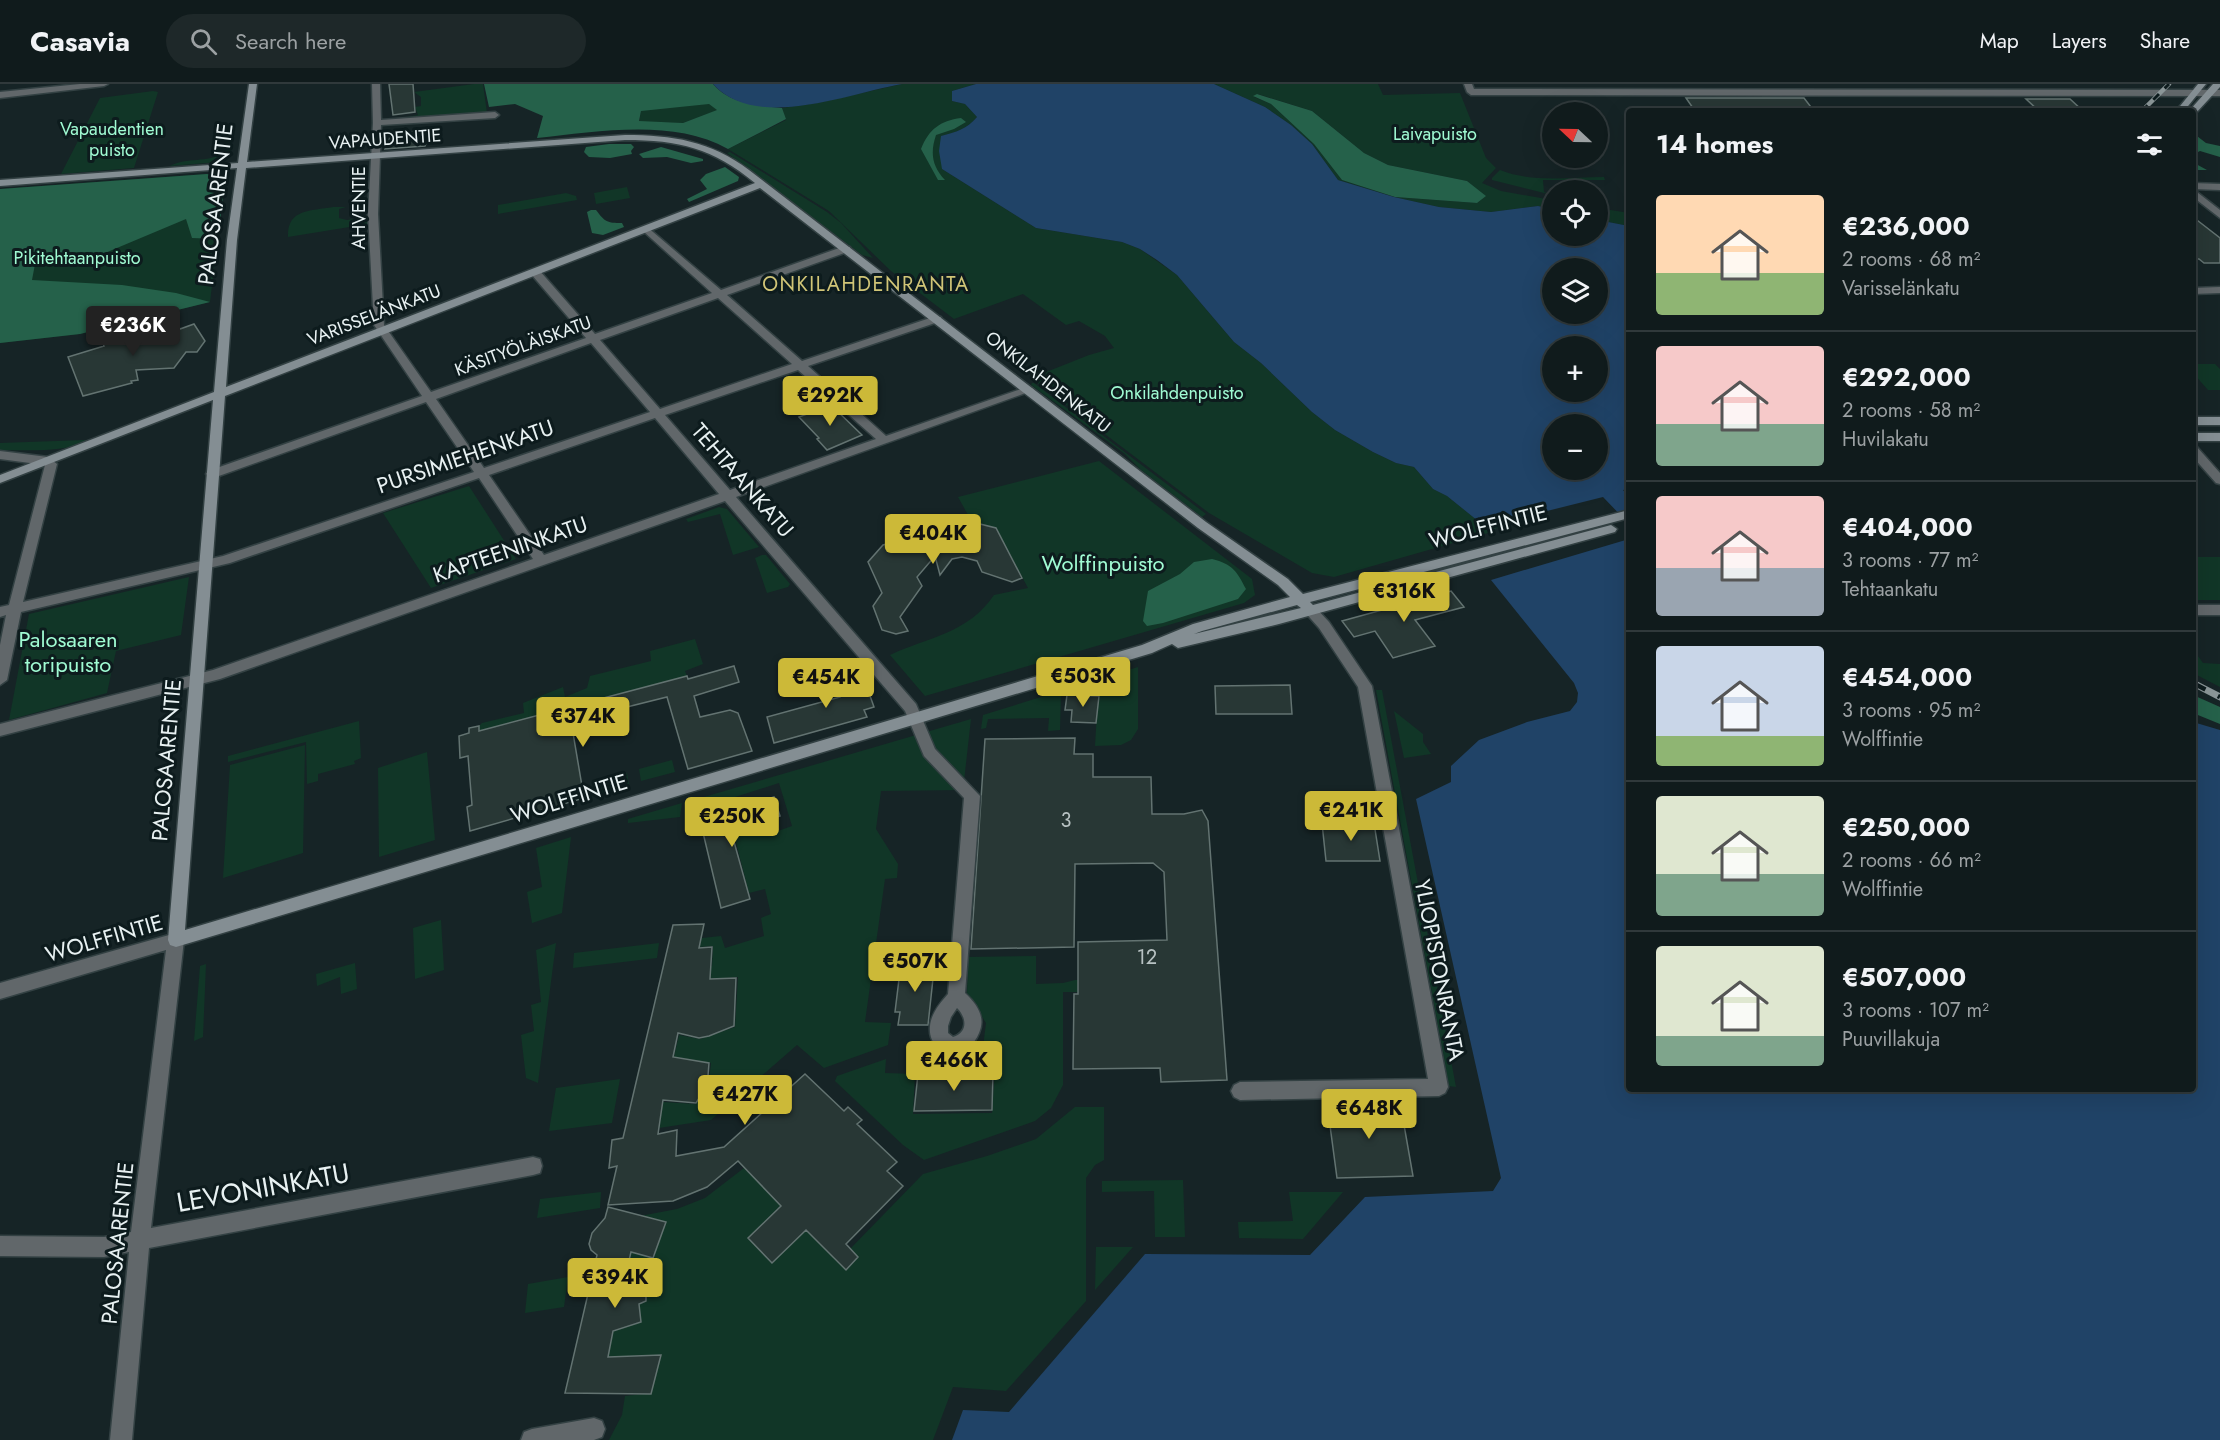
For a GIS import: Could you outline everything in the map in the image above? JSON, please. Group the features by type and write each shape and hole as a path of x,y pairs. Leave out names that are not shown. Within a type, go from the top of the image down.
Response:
{"main road":[{"name":"PALOSAARENTIE","path":"176,940 232,240 253,84"},
{"path":"2183,108 2202,84"},
{"path":"2196,108 2217,84"},
{"name":"VAPAUDENTIE","path":"0,183 612,138 658,139 709,149 731,161 761,184"},
{"name":"VARISSELÄNKATU","path":"0,479 761,184"},
{"name":"ONKILAHDENKATU","path":"761,184 1202,525 1283,582 1310,610"},
{"path":"2196,421 2220,421"},
{"path":"2196,437 2220,437"},
{"name":"WOLFFINTIE","path":"176,940 688,785 917,719 1152,647 1198,627 1300,599 1622,523"},
{"name":"WOLFFINTIE","path":"1152,647 1191,640 1310,610 1622,523"}],"street":[{"path":"0,103 3,94 12,84"},
{"path":"3,94 104,84"},
{"name":"AHVENTIE","path":"376,84 377,123 373,214 379,325 384,330"},
{"path":"1667,84 1672,93"},
{"path":"1866,84 1874,93"},
{"path":"2068,84 2078,93"},
{"path":"1470,88 1672,93 2220,93"},
{"path":"2160,93 2178,100 2182,108"},
{"path":"377,123 495,115"},
{"path":"2196,177 2220,177"},
{"path":"2196,186 2220,187"},
{"path":"2196,195 2220,215"},
{"path":"646,229 884,440"},
{"name":"KÄSITYÖLÄISKATU","path":"212,474 846,249"},
{"name":"TEHTAANKATU","path":"535,272 911,708 929,752 972,796 956,996"},
{"path":"2196,291 2220,291"},
{"name":"PURSIMIEHENKATU","path":"0,612 225,560 937,319"},
{"path":"384,330 541,560"},
{"name":"KAPTEENINKATU","path":"0,730 197,680 1028,390"},
{"path":"2196,453 2220,480"},
{"path":"0,454 48,461 51,464 0,680"},
{"name":"YLIOPISTONRANTA","path":"1240,1091 1439,1087 1365,686 1326,628 1310,610"},
{"path":"2196,610 2220,610"},
{"name":"WOLFFINTIE","path":"0,991 176,940"},
{"name":"PALOSAARENTIE","path":"121,1440 140,1239 176,940"},
{"name":"LEVONINKATU","path":"0,1246 104,1246 533,1166"},
{"path":"532,1440 594,1429"}],"green space":[{"path":"483,84 487,113 385,121 418,115 415,107 421,106 421,97 414,92"},
{"path":"484,84 713,84 727,96 736,100 782,108 786,119 728,149 706,139 659,130 609,131 537,138 543,116 515,104 489,107","holes":["709,104 717,110 683,123 639,121 641,111"]},
{"path":"681,84 718,110 683,123 639,122 643,100"},
{"name":"Onkilahdenpuisto","path":"902,84 976,84 952,91 952,101 965,104 977,117 965,127 942,136 942,169 1036,228 1122,242 1140,249 1177,275 1234,342 1261,363 1312,412 1335,430 1396,463 1414,467 1433,489 1447,496 1477,520 1503,522 1502,525 1488,533 1334,577 1312,573 1209,513 1031,378 1089,355 1114,348 1105,336 1079,321 1066,325 1023,294 954,319 891,271 829,211 728,149 786,120 782,108 817,103"},
{"name":"Laivapuisto","path":"1214,84 1378,84 1383,95 1460,93 1486,158 1496,168 1482,183 1501,191 1542,198 1542,207 1491,212 1439,207 1394,197 1338,180 1312,144 1291,125 1265,107","holes":["1258,94 1312,111 1364,153 1388,165 1467,181 1485,196 1477,203 1395,197 1342,180 1314,144 1271,104 1254,97"]},
{"name":"Vapaudentien puisto","path":"158,92 134,168 61,174 100,98"},
{"path":"1257,94 1312,111 1364,153 1388,165 1467,181 1486,196 1477,203 1395,197 1342,180 1314,144 1271,104 1253,96"},
{"path":"961,118 966,122 936,135 933,159 937,170 945,180 938,180 921,149 936,127 947,121"},
{"path":"233,132 230,156 219,162 170,166 211,158 224,153 225,138"},
{"path":"2196,135 2206,143 2220,146 2220,157 2200,151 2196,153"},
{"path":"631,144 634,147 632,154 610,158 589,157 584,152 586,147"},
{"path":"661,147 703,159 703,161 691,163 667,157 643,158 639,154"},
{"path":"730,152 827,212 841,223 873,258 862,255 727,153"},
{"path":"2196,164 2207,170 2196,170"},
{"path":"725,167 739,177 738,181 689,202 687,199 707,189 700,180 706,174"},
{"path":"1500,170 1525,177 1604,177 1605,180 1542,180 1542,192 1492,180"},
{"name":"Pikitehtaanpuisto","path":"207,174 225,178 210,302 80,334 0,343 0,189"},
{"name":"Pikitehtaanpuisto","path":"207,174 225,178 218,239 192,238 186,219 105,253 70,252 35,264 32,280 122,285 176,293 210,302 80,334 0,343 0,189"},
{"path":"627,187 630,198 596,204 594,193"},
{"path":"566,193 576,196 577,200 498,214 498,205"},
{"path":"346,207 339,209 339,218 347,220 367,217 368,224 288,237 291,221 296,216 308,211"},
{"path":"596,210 607,221 622,223 624,227 603,235 592,233 587,212"},
{"path":"1608,210 1626,213 1626,225 1608,222"},
{"path":"2196,364 2215,364 2220,369 2220,390 2208,390 2196,376"},
{"path":"1032,383 1206,514 1202,517 1141,470 1125,454 1031,385"},
{"path":"85,440 86,442 65,448 0,450 0,443"},
{"name":"Wolffinpuisto","path":"1099,461 1252,579 1255,595 1244,603 925,696 890,655 960,626 983,608 994,595 1028,588 996,528 972,522 958,497"},
{"path":"469,486 516,559 431,588 383,513"},
{"path":"719,507 727,509 759,547 733,555 720,514 688,522 686,519"},
{"path":"766,555 790,584 788,587 767,593 755,558"},
{"path":"2196,557 2220,557 2220,600 2196,600"},
{"path":"1212,559 1230,566 1240,578 1246,589 1238,599 1147,626 1143,621 1148,591 1180,574 1194,562"},
{"name":"Palosaaren toripuisto","path":"189,577 181,635 116,651 107,693 9,720 29,614"},
{"path":"695,639 703,664 685,671 687,676 479,731 482,723 524,713 523,703 563,687 565,697 587,688 590,676 651,661 650,651"},
{"path":"2196,653 2203,663 2220,664 2220,687 2196,675"},
{"path":"1138,667 1138,729 1131,740 1121,745 1095,746 1098,695 1061,694 1060,730 1048,731 1049,718 988,719 986,728 981,729 983,715"},
{"path":"1376,690 1382,690 1456,1087 1449,1086"},
{"path":"2196,696 2220,707 2220,724 2196,714"},
{"path":"1394,711 1423,734 1423,742 1431,754 1404,758"},
{"path":"971,719 963,790 881,791 876,829 898,864 897,878 885,879 865,1022 891,1023 888,1045 824,1068 797,1045 711,1120 659,1128 663,1102 695,1104 708,1080 711,1063 674,1057 679,1035 700,1039 735,1027 738,977 693,980 694,970 712,966 713,946 699,947 702,938 721,936 725,948 764,936 761,918 771,914 765,889 749,893 733,831 773,819 778,831 792,826 779,783 698,809 697,799"},
{"path":"359,721 361,758 354,761 355,764 318,774 318,781 307,784 306,742 228,762 228,756"},
{"path":"305,745 303,853 223,878 230,765"},
{"path":"427,752 435,840 379,857 378,768"},
{"path":"672,760 675,772 641,781 639,769"},
{"path":"627,773 629,785 595,795 593,783"},
{"path":"682,803 680,817 628,823 628,819"},
{"path":"571,837 562,913 532,923 527,892 542,887 536,848"},
{"path":"441,920 444,970 415,979 413,928"},
{"path":"556,943 538,1083 526,1078 521,1035 534,1031 531,1005 541,1002 536,950"},
{"path":"659,943 657,958 573,968 574,953"},
{"path":"1036,956 1036,984 1075,980 1139,979 1139,992 1063,992 1063,1085 1051,1108 1035,1121 924,1160 903,1145 835,1081 837,1076 886,1059 885,1073 915,1074 913,1114 992,1113 996,1055 982,1055 986,1023 967,993 968,957"},
{"path":"355,963 357,989 341,994 340,977 317,986 316,974"},
{"path":"206,964 203,1037 194,1041 200,966"},
{"path":"620,1079 612,1123 549,1131 556,1088"},
{"path":"1075,1107 1104,1107 1104,1160 1095,1165 1086,1178 1086,1301 1006,1391 953,1387 933,1440 609,1440 622,1415 625,1396 651,1393 661,1355 608,1357 613,1331 641,1322 639,1304 646,1301 645,1281 623,1286 631,1252 653,1258 665,1222 640,1216 677,1209 705,1198 744,1168 781,1205 748,1238 772,1263 806,1230 846,1270 858,1257 850,1249 923,1174 1036,1139"},
{"path":"1183,1180 1185,1237 1155,1237 1154,1191 1102,1192 1102,1181"},
{"path":"601,1192 600,1208 537,1218 540,1199"},
{"path":"1289,1192 1343,1192 1303,1239 1239,1238 1238,1222 1293,1221"},
{"path":"1096,1247 1133,1247 1095,1290"},
{"path":"568,1277 564,1307 525,1313 528,1284"}],"water":[{"path":"713,84 902,84 830,101 778,107 753,106 731,98"},
{"path":"976,84 1214,84 1265,107 1291,125 1312,144 1338,180 1394,197 1439,207 1491,212 1542,207 1542,246 1608,246 1608,222 1626,225 1626,490 1623,490 1626,494 1626,521 1603,497 1503,522 1478,521 1447,496 1433,489 1414,467 1396,463 1373,452 1335,430 1312,412 1261,363 1234,342 1177,275 1157,260 1140,249 1122,242 1036,228 942,169 939,151 941,136 961,130 977,117 965,104 952,101 952,91"},
{"path":"1626,540 1626,1092 2196,1092 2196,723 2220,730 2220,1440 952,1440 963,1410 1009,1412 1145,1254 1310,1255 1365,1197 1493,1191 1501,1178 1416,799 1451,782 1451,766 1479,740 1527,722 1570,711 1577,702 1578,693 1574,683 1491,580"}],"building":[{"path":"389,84 413,84 415,112 393,115"},
{"path":"1686,98 1804,98 1812,108 1693,108"},
{"path":"2026,99 2070,99 2080,108 2036,108"},
{"path":"431,130 425,146 385,149 390,137 410,136 413,131"},
{"path":"2196,219 2220,238 2220,263 2204,263 2196,259"},
{"path":"177,324 180,329 194,324 205,341 197,352 186,352 174,368 136,370 138,380 131,381 132,383 83,396 68,357 104,346 103,344 115,340 116,342 150,330 151,332"},
{"path":"831,405 862,435 827,450 799,417"},
{"path":"972,522 996,528 1022,578 1012,582 982,572 977,561 962,557 952,559 940,575 935,556 917,577 922,586 900,617 908,631 896,634 882,630 873,606 882,593 868,562 883,545"},
{"path":"1451,591 1464,607 1415,620 1435,646 1393,658 1375,631 1354,637 1342,621"},
{"path":"859,665 874,707 864,710 867,717 774,743 767,717 840,697 831,672"},
{"path":"734,666 739,682 694,696 700,717 730,710 738,713 752,751 688,769 667,697 571,721 584,798 470,831 467,807 472,805 468,756 460,758 459,736 469,733 469,728 479,726 479,731 687,676 688,679"},
{"path":"1290,685 1292,714 1216,714 1215,686"},
{"path":"1067,695 1099,696 1096,723 1071,722 1072,710 1065,710"},
{"path":"1075,738 1074,754 1093,754 1093,777 1151,777 1152,814 1184,814 1202,810 1208,821 1227,1080 1161,1082 1160,1068 1073,1069 1074,994 1078,994 1078,942 1167,940 1164,872 1153,863 1075,864 1074,947 971,949 985,739"},
{"path":"774,797 780,816 731,831 750,899 721,908 700,820"},
{"path":"1322,823 1374,823 1380,861 1326,861"},
{"path":"704,924 699,948 712,947 710,979 736,978 734,1026 699,1038 678,1033 673,1057 709,1063 708,1076 705,1089 696,1103 663,1100 658,1134 677,1130 676,1156 724,1147 805,1074 844,1111 848,1107 862,1120 857,1124 897,1162 887,1171 903,1186 846,1244 858,1257 846,1270 806,1230 772,1263 748,1238 781,1206 738,1161 707,1187 673,1201 608,1205 617,1166 609,1168 612,1140 623,1138 673,925"},
{"path":"935,960 928,1025 898,1025 900,1012 895,1012 900,971 905,971 906,961"},
{"path":"993,1073 992,1110 914,1111 918,1074"},
{"path":"1400,1102 1413,1176 1337,1178 1327,1103"},
{"path":"608,1207 666,1222 653,1258 631,1252 623,1286 646,1281 646,1301 639,1304 641,1322 613,1331 608,1357 661,1355 651,1394 565,1393 597,1255 591,1250 589,1244 592,1233 605,1218"}],"railway":[{"path":"2145,108 2169,84"},
{"path":"2196,685 2220,697"}],"district":[{"name":"ONKILAHDENRANTA","path":"866,284"}]}
